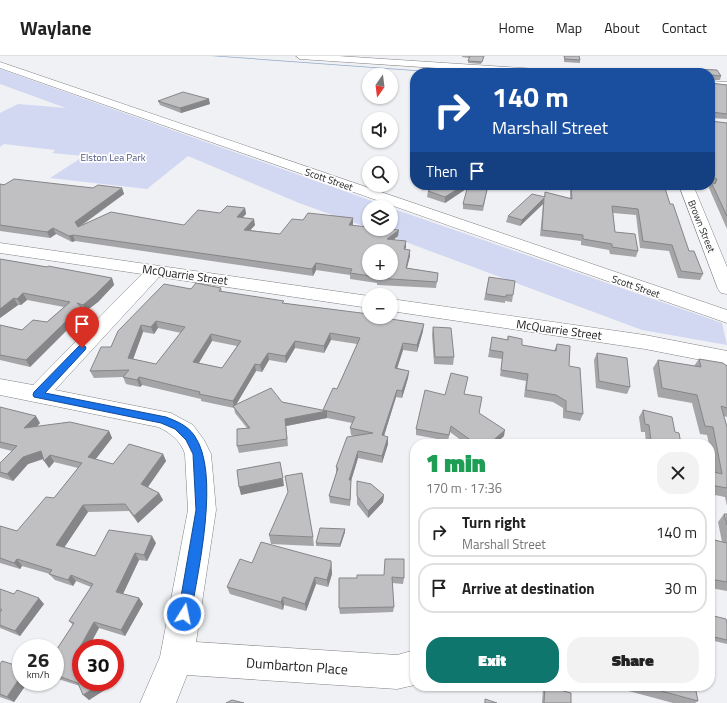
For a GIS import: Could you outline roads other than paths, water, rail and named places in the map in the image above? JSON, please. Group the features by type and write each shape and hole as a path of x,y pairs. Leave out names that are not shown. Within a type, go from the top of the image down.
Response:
{"street":[{"path":"300,56 511,68"},
{"name":"Scott Street","path":"0,65 727,317"},
{"path":"715,84 727,85"},
{"name":"Brown Street","path":"688,190 727,289"},
{"name":"McQuarrie Street","path":"0,248 362,301"},
{"path":"37,395 155,271"},
{"name":"McQuarrie Street","path":"398,306 674,347 727,358"},
{"path":"0,387 162,419 179,426 190,437 195,445 198,454 202,510 177,658 158,703"},
{"name":"Dumbarton Place","path":"177,658 397,672 410,670"}],"waterway":[{"path":"212,56 410,70"}],"park label":[{"name":"Elston Lea Park","path":"113,157"}]}
